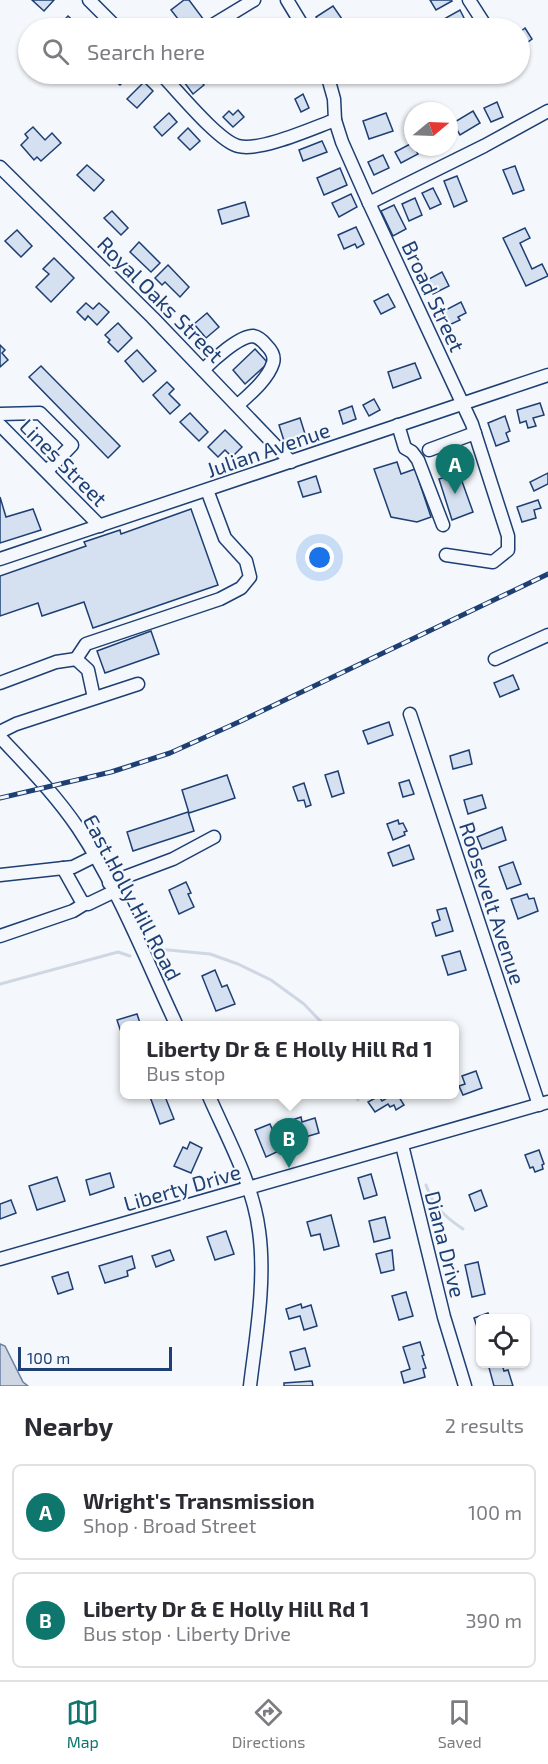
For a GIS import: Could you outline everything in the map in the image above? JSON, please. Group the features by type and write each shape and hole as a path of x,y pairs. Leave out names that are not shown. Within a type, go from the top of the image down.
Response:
{"street":[{"path":"89,0 107,18"},
{"path":"224,18 254,0"},
{"path":"287,0 298,18"},
{"path":"470,0 481,18"},
{"path":"171,84 219,134 240,147 253,147 285,138 335,120"},
{"name":"Broad Street","path":"330,84 334,99 335,120 342,142 475,433 508,536 508,550 493,562 446,555"},
{"path":"369,203 484,146 548,111"},
{"name":"Royal Oaks Street","path":"1,170 238,405 291,462"},
{"path":"203,370 244,339 254,336 261,339 273,353 274,361 262,380 238,405"},
{"name":"Julian Avenue","path":"0,560 548,375"},
{"path":"0,414 40,413 72,445 46,471"},
{"name":"Lines Street","path":"0,425 100,526"},
{"path":"398,425 405,448 412,452 418,460 443,525"},
{"path":"429,450 475,433"},
{"path":"0,683 56,663 76,659 86,644 220,599 241,588 250,577 246,561 225,538 207,490"},
{"path":"495,659 548,635"},
{"path":"76,659 88,670 94,698"},
{"path":"0,732 16,724 138,684"},
{"name":"Roosevelt Avenue","path":"410,714 544,1104"},
{"name":"East Holly Hill Road","path":"0,736 47,787 77,827 111,888 175,1021"},
{"path":"0,936 73,911 111,888 214,837"},
{"path":"0,875 73,867 94,856"},
{"path":"63,868 82,902 86,903"},
{"path":"210,1099 249,1188 260,1231 259,1311 250,1386"},
{"name":"Liberty Drive","path":"0,1259 544,1104"},
{"name":"Diana Drive","path":"402,1145 444,1317 465,1386"}],"shaded area":[{"path":"0,1344 5,1346 23,1382 28,1386 0,1386"}],"building":[{"path":"32,0 54,0 44,11"},
{"path":"184,0 189,0 202,18 177,18 171,10"},
{"path":"430,0 451,0 452,1 436,10"},
{"path":"333,6 341,18 317,18"},
{"path":"460,10 464,18 446,18"},
{"path":"142,84 146,84 153,91 137,108 127,99"},
{"path":"186,84 203,84 204,85 193,94"},
{"path":"303,94 309,108 301,112 295,99"},
{"path":"497,102 503,117 491,122 484,108"},
{"path":"238,110 244,117 233,127 223,117 229,111 233,115"},
{"path":"473,111 480,123 460,135 458,120"},
{"path":"169,113 177,122 162,136 154,127"},
{"path":"386,113 393,131 369,139 363,121"},
{"path":"33,127 45,140 52,133 61,143 41,161 37,157 34,160 21,145 28,138 25,134"},
{"path":"188,128 200,141 190,150 178,138"},
{"path":"322,141 327,152 303,161 299,150"},
{"path":"404,147 404,156 414,156 401,163 395,152"},
{"path":"383,155 389,168 374,175 368,162"},
{"path":"87,165 104,180 94,191 77,175"},
{"path":"515,166 524,190 513,194 503,170"},
{"path":"340,168 347,185 324,195 317,178"},
{"path":"457,176 467,201 454,207 444,181"},
{"path":"433,188 441,204 430,209 422,193"},
{"path":"351,194 357,207 339,217 332,203"},
{"path":"415,198 422,215 409,221 402,204"},
{"path":"245,202 249,216 222,224 218,210"},
{"path":"394,205 406,229 393,236 381,211"},
{"path":"112,211 128,228 121,235 104,218"},
{"path":"356,227 364,244 357,248 355,244 344,249 338,235"},
{"path":"525,228 530,238 520,243 532,269 542,264 548,276 526,286 503,238"},
{"path":"17,230 32,246 21,257 5,241"},
{"path":"139,242 160,263 151,272 130,252"},
{"path":"54,258 74,278 51,302 36,287 49,274 43,269"},
{"path":"168,265 189,287 180,297 165,282 162,285 155,278"},
{"path":"442,272 449,286 433,294 427,280"},
{"path":"388,294 395,307 381,314 374,301"},
{"path":"461,302 466,313 458,317 460,320 447,326 440,313"},
{"path":"86,303 93,309 99,303 109,312 97,325 88,316 85,320 77,312"},
{"path":"207,313 219,327 206,338 194,324"},
{"path":"118,323 132,338 118,352 108,342 110,340 105,335"},
{"path":"0,345 5,350 2,353 8,360 0,367"},
{"path":"255,349 268,363 245,384 233,370"},
{"path":"137,350 156,371 143,382 125,361"},
{"path":"415,363 421,378 393,388 388,372"},
{"path":"41,366 120,446 108,458 29,377"},
{"path":"167,382 174,389 169,394 180,405 170,414 153,395"},
{"path":"374,399 380,410 369,416 363,405"},
{"path":"540,403 544,415 533,418 536,426 528,428 526,421 520,423 517,410"},
{"path":"352,406 356,419 343,424 339,411"},
{"path":"190,413 208,432 199,441 180,422"},
{"path":"505,416 510,431 506,433 509,441 496,446 488,423"},
{"path":"300,418 306,437 285,444 279,425"},
{"path":"225,430 242,447 232,457 225,450 218,457 208,447"},
{"path":"397,462 401,474 415,469 431,517 417,522 391,517 374,469"},
{"path":"459,473 473,512 452,520 439,479"},
{"path":"548,473 548,484 534,491 530,482"},
{"path":"316,476 321,492 303,497 298,482"},
{"path":"0,497 6,517 33,509 41,530 0,543"},
{"path":"538,500 541,508 534,510 536,518 522,522 517,507"},
{"path":"191,509 218,585 93,628 84,602 42,616 38,603 0,616 0,576 86,546 84,542 120,530 121,534"},
{"path":"151,631 159,654 105,673 97,651"},
{"path":"513,675 519,689 500,697 494,683"},
{"path":"389,722 393,735 368,744 363,731"},
{"path":"469,750 472,764 453,769 450,756"},
{"path":"338,771 344,793 332,797 325,775"},
{"path":"227,775 235,798 189,813 182,790"},
{"path":"409,780 414,794 403,797 399,783"},
{"path":"304,783 311,805 306,807 304,800 298,801 293,787"},
{"path":"482,795 486,808 468,814 464,800"},
{"path":"188,812 194,831 133,851 127,832"},
{"path":"398,820 399,824 403,823 407,831 404,832 405,835 393,840 387,824"},
{"path":"502,827 506,840 482,849 477,837"},
{"path":"409,845 414,859 393,866 388,853"},
{"path":"513,862 521,884 507,889 499,867"},
{"path":"186,882 194,907 179,914 169,890"},
{"path":"527,894 529,899 534,898 538,911 518,919 511,899"},
{"path":"446,908 453,931 436,936 432,923 440,920 437,910"},
{"path":"460,951 466,970 448,975 442,956"},
{"path":"215,970 222,987 227,985 235,1004 216,1011 202,976"},
{"path":"137,1014 139,1021 120,1021 120,1029 117,1020"},
{"path":"476,1071 482,1088 463,1095 459,1086 465,1084 462,1076"},
{"path":"151,1099 166,1099 174,1119 160,1124"},
{"path":"374,1099 382,1101 400,1099 404,1105 396,1110 394,1105 390,1107 388,1104 375,1112 368,1102"},
{"path":"301,1117 302,1122 315,1118 319,1133 295,1140 289,1121"},
{"path":"270,1124 281,1150 266,1157 255,1130"},
{"path":"190,1142 202,1148 191,1173 174,1166 183,1147 187,1149"},
{"path":"539,1150 544,1164 543,1169 535,1172 533,1167 530,1168 525,1155"},
{"path":"110,1173 114,1187 90,1195 86,1180"},
{"path":"371,1174 377,1195 364,1199 358,1178"},
{"path":"57,1177 65,1201 37,1210 29,1186"},
{"path":"481,1190 487,1206 475,1211 469,1195"},
{"path":"11,1200 16,1213 0,1219 0,1204"},
{"path":"331,1215 339,1246 324,1250 320,1234 311,1236 307,1222"},
{"path":"385,1217 390,1238 374,1242 369,1221"},
{"path":"226,1231 234,1254 215,1260 207,1237"},
{"path":"170,1250 174,1260 156,1267 152,1256"},
{"path":"392,1250 394,1270 381,1273 376,1254"},
{"path":"132,1256 135,1268 127,1271 128,1276 105,1283 99,1266"},
{"path":"478,1262 485,1294 472,1297 465,1265"},
{"path":"68,1272 73,1289 58,1294 52,1277"},
{"path":"406,1292 413,1316 399,1320 392,1296"},
{"path":"301,1304 302,1308 311,1305 317,1326 304,1330 300,1316 289,1319 286,1309"},
{"path":"420,1342 426,1368 423,1369 425,1377 404,1383 401,1372 410,1369 403,1347"},
{"path":"305,1348 310,1366 295,1370 290,1352"},
{"path":"489,1368 508,1370 513,1386 494,1386"},
{"path":"312,1381 313,1386 284,1386 284,1383"}],"waterway":[{"path":"158,949 210,954 238,964 271,980 304,1004 320,1021"},
{"path":"0,984 118,952 130,956"},
{"path":"426,1185 440,1210 463,1229"}],"railway":[{"path":"0,798 111,772 170,753 548,574"}],"place":[{"name":"Wright's Transmission","path":"455,494"},
{"name":"Liberty Dr & E Holly Hill Rd 1","path":"289,1168"}]}
